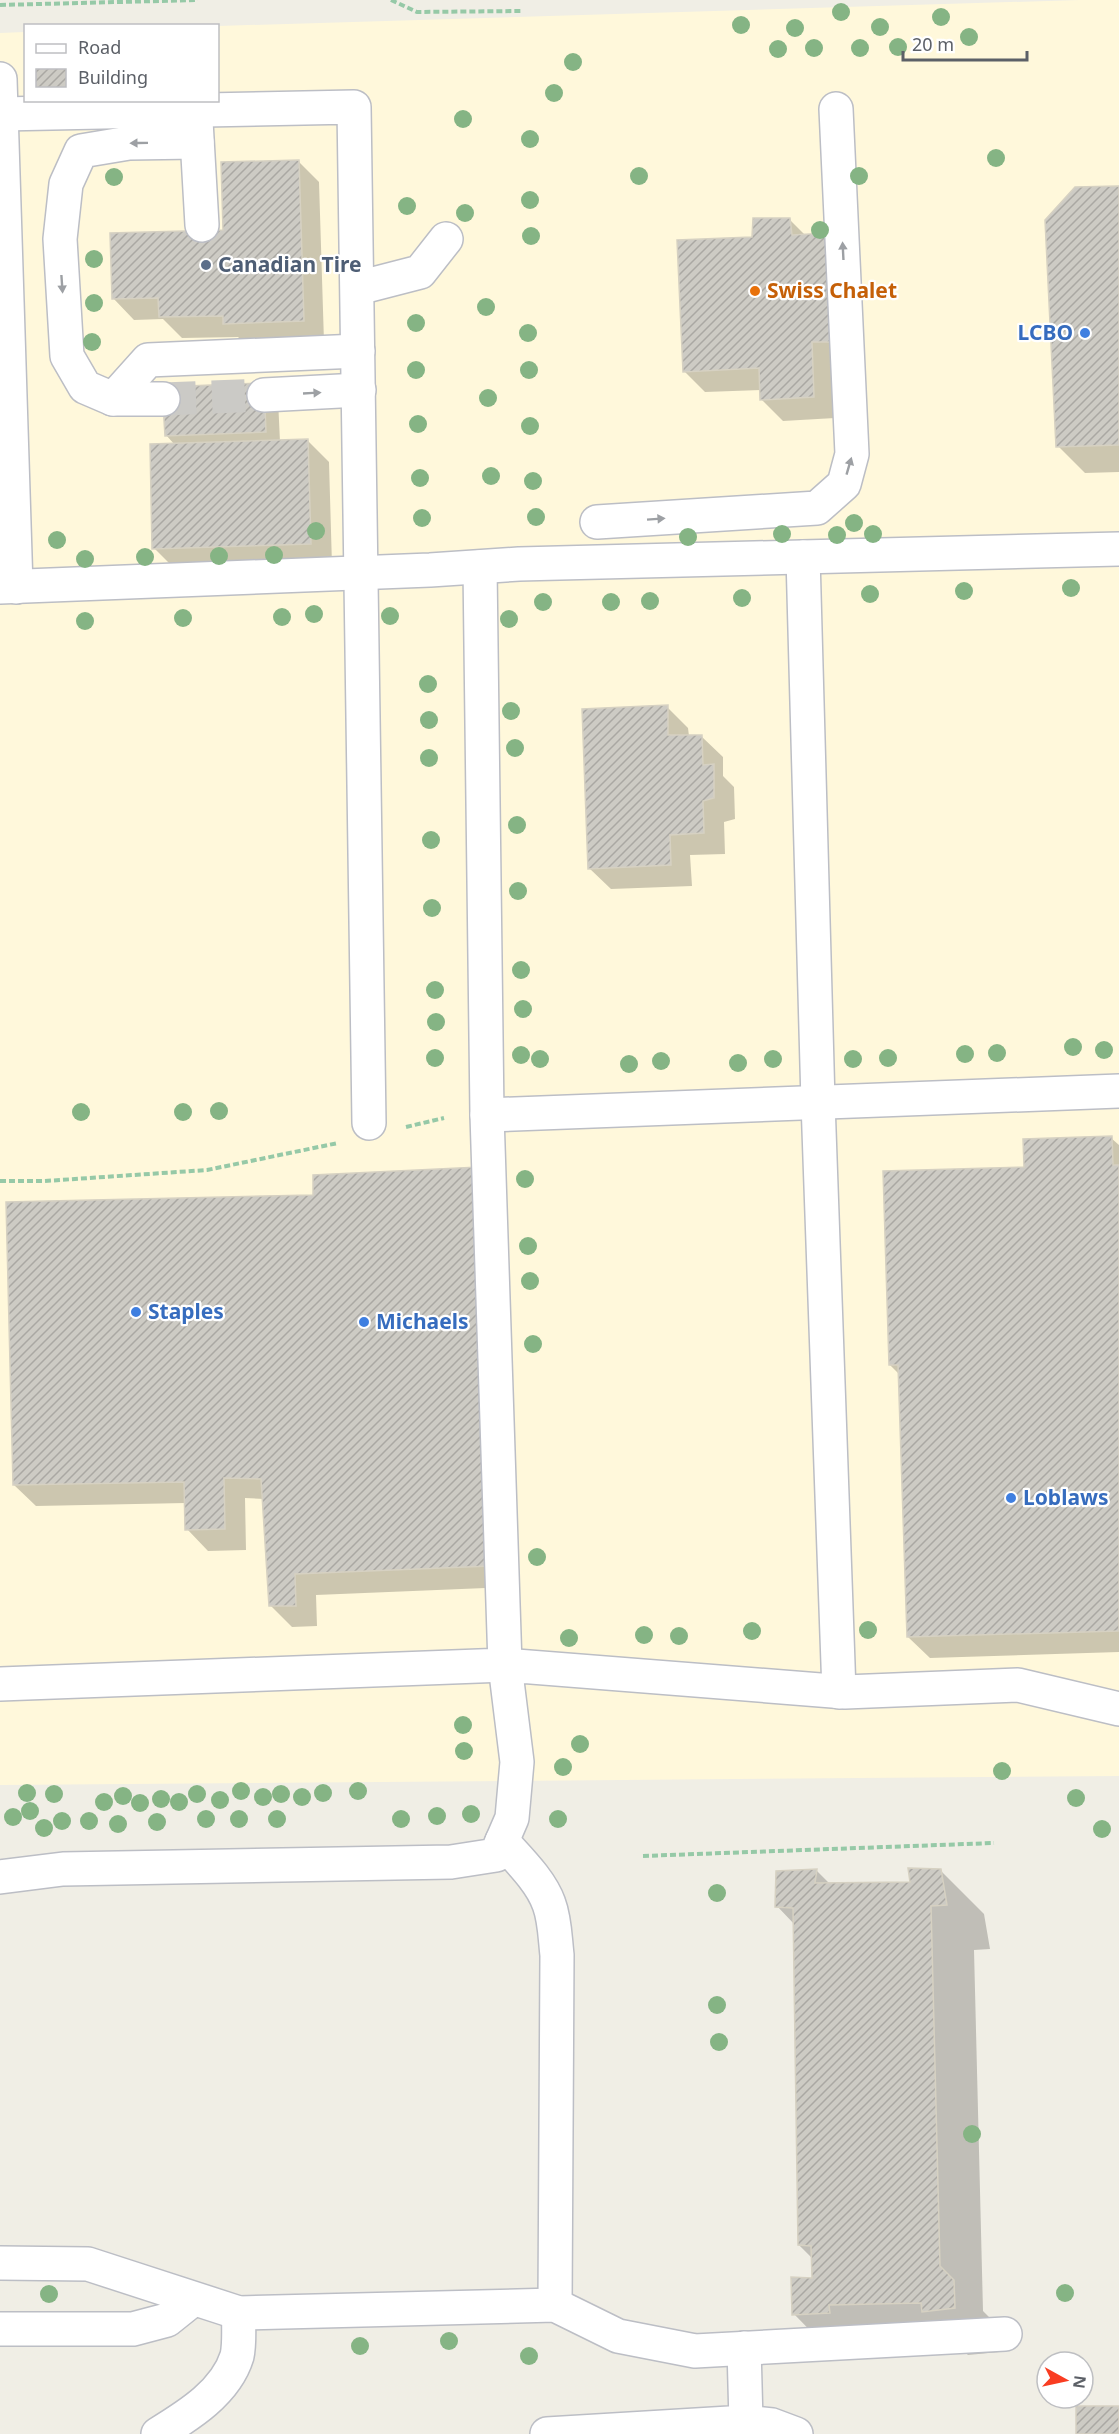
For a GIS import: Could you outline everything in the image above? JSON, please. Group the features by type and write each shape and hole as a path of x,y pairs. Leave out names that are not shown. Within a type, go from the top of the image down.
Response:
{"lane":[{"path":"0,78 8,587 480,567 1119,549"},
{"path":"1,114 354,107 363,573 383,1126"},
{"path":"597,522 817,508 844,484 852,454 836,109"},
{"path":"196,110 202,225"},
{"path":"163,399 113,399 85,387 67,356 60,239 66,184 81,151 129,143 198,142"},
{"path":"358,288 420,272 446,239"},
{"path":"113,399 148,360 358,351"},
{"path":"264,395 359,390"},
{"path":"803,557 818,1102 839,1692"},
{"path":"0,1876 63,1869 451,1862 496,1855 512,1818 517,1762 505,1665 487,1115 480,567"},
{"path":"487,1115 1119,1091"},
{"path":"0,1684 505,1665 839,1692 1018,1685 1119,1709"},
{"path":"502,1841 525,1867 549,1902 554,1925 557,1955 555,2305"},
{"path":"0,2263 88,2264 192,2300 239,2313 555,2305 618,2336 695,2350 1005,2334"},
{"path":"0,2329 133,2329 167,2320 192,2300"},
{"path":"172,2432 225,2383 237,2355 239,2313"},
{"path":"744,2348 747,2422"},
{"path":"547,2434 701,2429 747,2422 772,2425 796,2434"}],"path":[{"path":"0,6 198,0"},
{"path":"391,0 417,12 521,11"},
{"path":"383,1126 444,1118"},
{"path":"0,1181 45,1181 207,1170 339,1143"},
{"path":"643,1856 994,1843"}],"shaded area":[{"path":"1119,0 1119,1776 0,1785 0,33 24,32 24,102 219,102 219,26"}],"building":[{"name":"Canadian Tire","path":"299,160 304,321 223,324 223,316 159,317 158,298 112,299 110,233 223,230 221,162"},
{"name":"LCBO","path":"1119,186 1119,445 1056,447 1045,220 1075,187"},
{"name":"Swiss Chalet","path":"753,218 790,218 792,235 828,233 832,342 812,342 814,397 760,400 759,368 683,372 677,240 752,237"},
{"path":"264,383 266,432 165,436 162,387"},
{"path":"308,439 311,544 152,549 150,444"},
{"path":"668,705 668,735 702,735 703,765 714,764 714,798 703,801 704,833 670,835 671,865 588,869 582,709"},
{"name":"Loblaws","path":"1112,1136 1113,1165 1119,1165 1119,1631 907,1637 898,1365 889,1365 883,1171 1024,1167 1023,1139"},
{"path":"479,1167 490,1566 295,1574 296,1606 269,1606 261,1479 224,1478 225,1529 185,1530 184,1482 13,1485 6,1202 313,1195 313,1175"},
{"path":"908,1868 941,1869 947,1905 931,1906 940,2266 954,2280 955,2308 922,2312 921,2303 829,2305 830,2313 792,2315 791,2277 812,2278 811,2246 798,2245 793,1908 775,1907 776,1871 817,1869 815,1883 910,1882"},
{"path":"1095,2406 1119,2406 1119,2434 1076,2434 1076,2410 1095,2410"}],"tunnel":[{"path":"163,399 264,395"}],"place":[{"name":"Canadian Tire","path":"206,265"},
{"name":"Swiss Chalet","path":"755,291"},
{"name":"LCBO","path":"1085,333"},
{"name":"Staples","path":"136,1312"},
{"name":"Michaels","path":"364,1322"},
{"name":"Loblaws","path":"1011,1498"}]}
